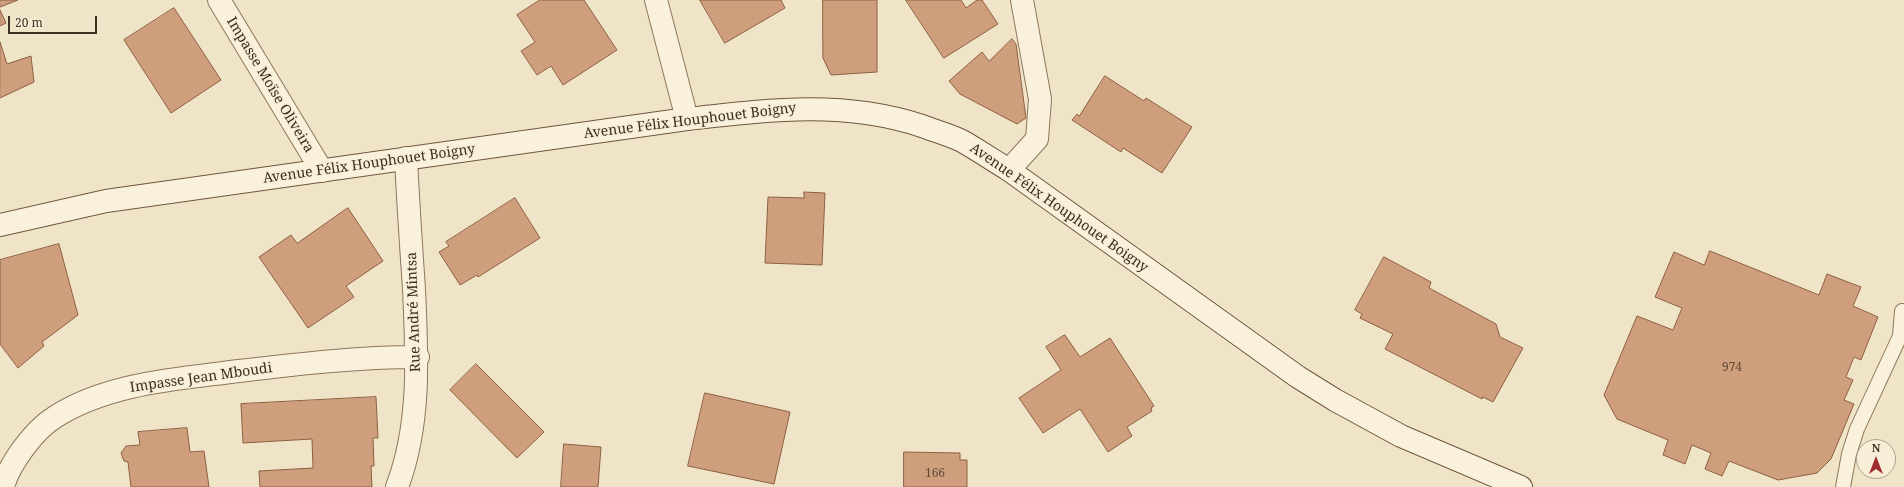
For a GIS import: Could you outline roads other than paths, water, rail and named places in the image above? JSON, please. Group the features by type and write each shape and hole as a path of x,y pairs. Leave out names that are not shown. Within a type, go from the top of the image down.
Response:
{"main road":[{"name":"Impasse Moïse Oliveira","path":"219,0 322,170"},
{"path":"656,0 687,119"},
{"path":"1009,170 1037,139 1040,99 1022,0"},
{"name":"Avenue Félix Houphouet Boigny","path":"0,225 106,201 687,119 806,108 868,112 902,120 962,141 1009,170 1298,377 1335,400 1402,436 1521,487"},
{"name":"Rue André Mintsa","path":"397,487 408,454 414,419 418,357 406,158"},
{"name":"Impasse Jean Mboudi","path":"3,487 5,479 26,445 53,418 73,408 120,390 163,381 295,364 334,360 418,357"}],"lane":[{"path":"1843,487 1849,454 1857,429 1900,336 1902,311"}]}
